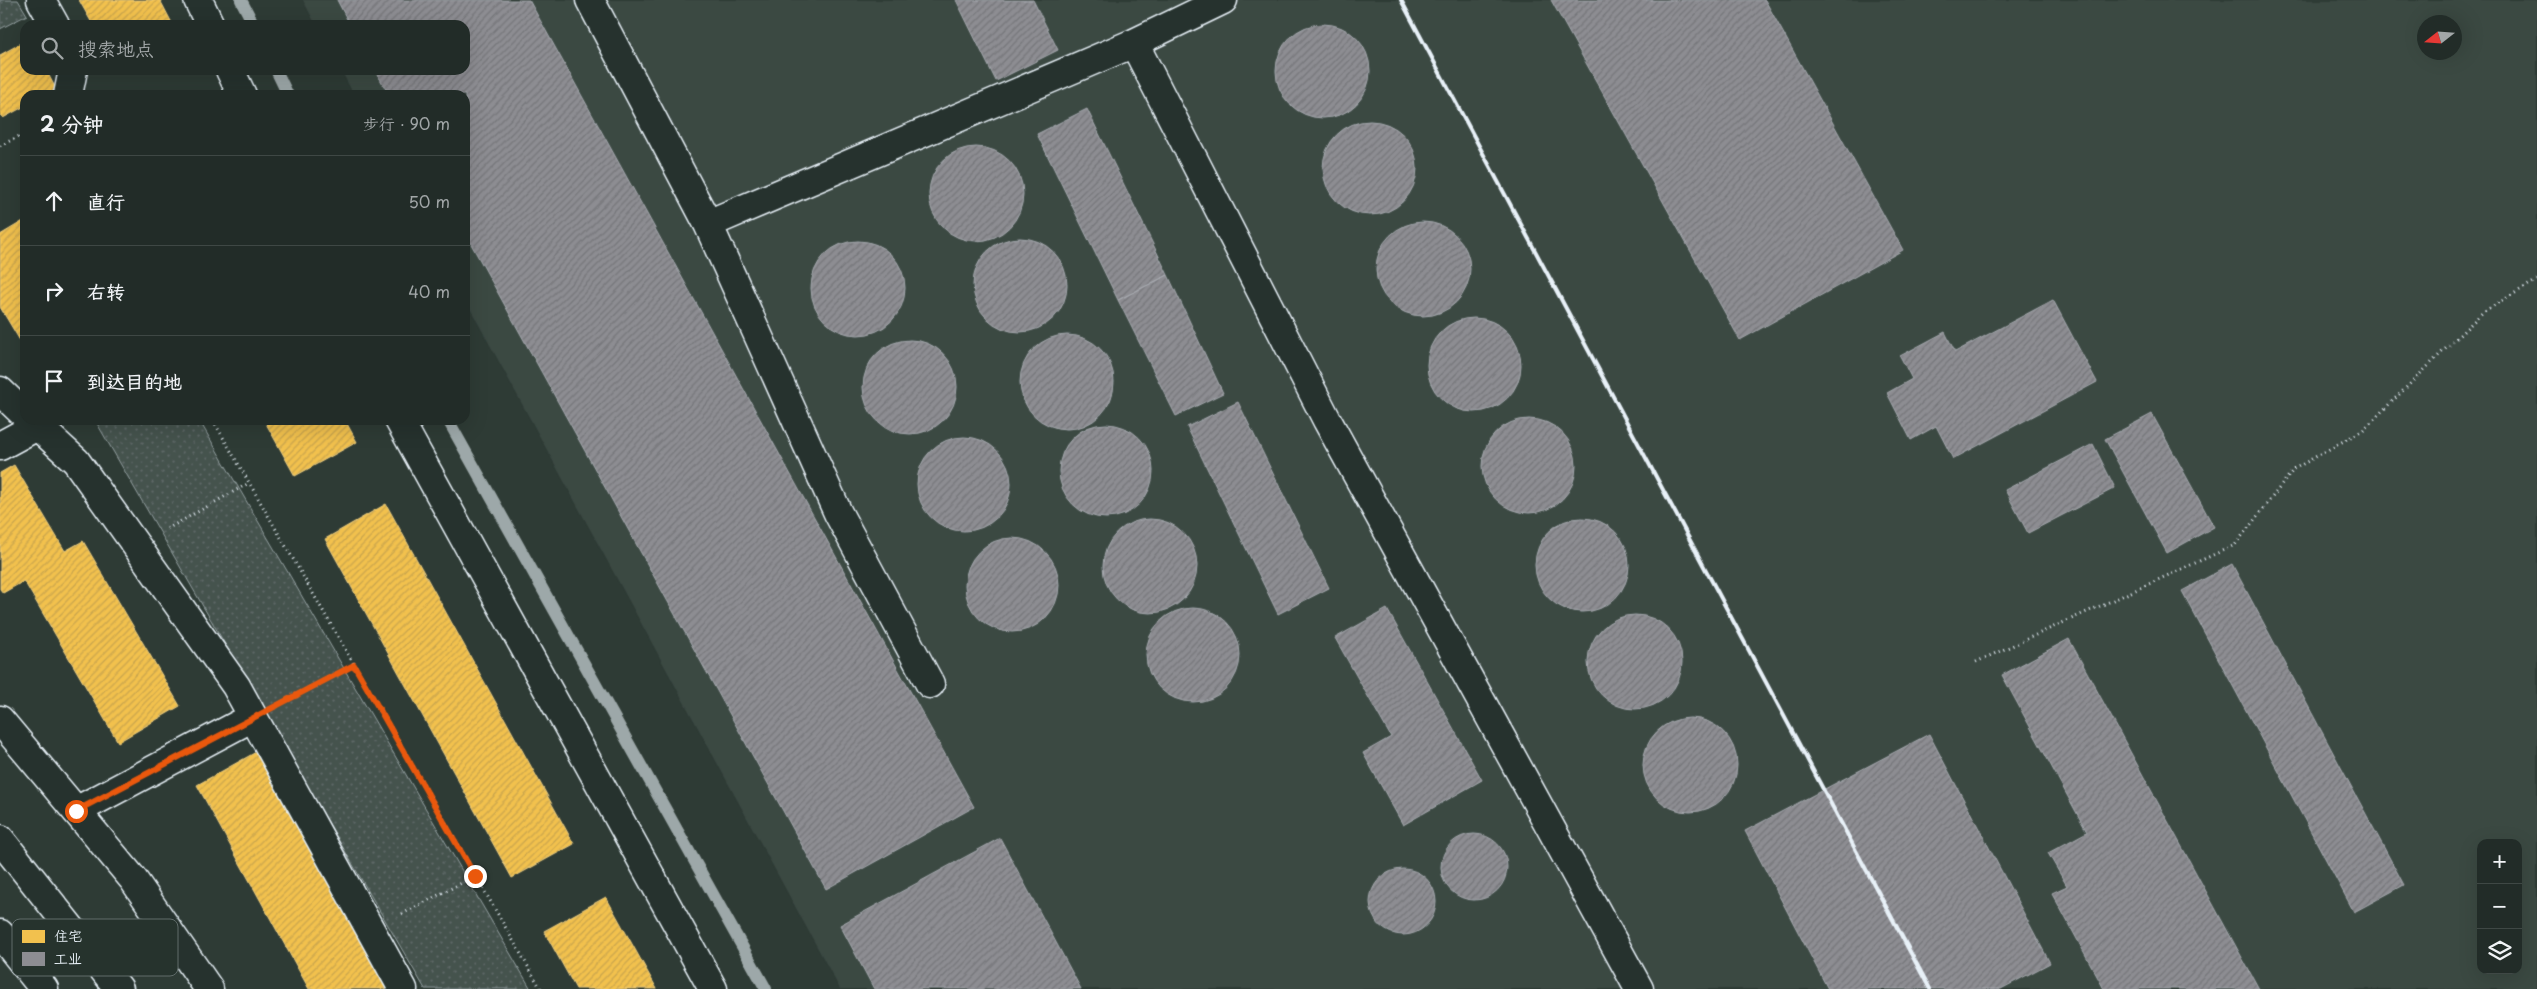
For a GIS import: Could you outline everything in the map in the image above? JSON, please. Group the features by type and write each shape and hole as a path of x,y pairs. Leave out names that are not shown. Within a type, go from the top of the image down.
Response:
{"street":[{"path":"40,0 52,20"},
{"path":"198,0 208,20"},
{"path":"590,0 708,224 838,513 930,684"},
{"path":"708,224 1134,44 1223,0"},
{"path":"1134,44 1327,420 1639,989"},
{"path":"69,90 72,75"},
{"path":"232,75 240,90"},
{"path":"0,392 20,410"},
{"path":"0,446 25,425"},
{"path":"36,425 76,461 236,686 403,989"},
{"path":"402,425 713,989"},
{"path":"76,811 254,717"},
{"path":"0,720 133,879 161,919"},
{"path":"0,839 63,919"},
{"path":"0,934 12,949"},
{"path":"178,944 209,989"},
{"path":"34,976 44,989"},
{"path":"109,976 119,989"}],"path":[{"path":"0,146 20,136"},
{"path":"1976,662 2235,545 2294,469 2363,430 2482,312 2537,280"},
{"path":"216,425 541,989"},
{"path":"136,546 250,483"},
{"path":"254,717 354,665"},
{"path":"371,931 475,876"}],"shaded area":[{"path":"0,0 18,0 27,15 0,29"},
{"path":"303,0 2537,0 2537,989 840,989 470,308 470,90 351,90 344,75 470,75 470,20 313,20"},
{"path":"98,425 202,425 531,989 425,989"}],"building: 住宅":[{"path":"79,0 160,0 170,20 90,20"},
{"path":"20,44 20,75 49,75 56,89 20,90 20,109 3,118 0,113 0,55"},
{"path":"20,223 20,341 0,307 0,235"},
{"path":"267,425 348,425 357,442 295,476"},
{"path":"14,465 65,551 83,541 180,706 118,742 24,581 3,593 0,589 0,473"},
{"path":"386,504 574,844 512,878 325,539"},
{"path":"258,751 390,989 309,989 197,785"},
{"path":"606,897 657,989 576,989 544,931"}],"building: 工业":[{"path":"337,0 529,0 974,807 826,889 470,242 470,90 386,90 378,75 470,75 470,20 347,20"},
{"path":"956,0 1033,0 1058,50 996,81"},
{"path":"1551,0 1765,0 1903,250 1740,340"},
{"path":"1323,24 1341,28 1356,38 1366,53 1370,71 1366,89 1356,104 1341,114 1323,118 1305,114 1290,104 1280,89 1276,71 1280,53 1290,38 1305,28"},
{"path":"1087,109 1168,275 1118,300 1037,134"},
{"path":"1370,121 1388,125 1403,135 1413,150 1417,168 1413,186 1403,201 1388,211 1370,215 1352,211 1337,201 1327,186 1323,168 1327,150 1337,135 1352,125"},
{"path":"976,147 994,151 1009,161 1019,176 1023,194 1019,212 1009,227 994,237 976,241 958,237 943,227 933,212 929,194 933,176 943,161 958,151"},
{"path":"1423,222 1441,226 1456,236 1466,251 1470,269 1466,287 1456,302 1441,312 1423,316 1405,312 1390,302 1380,287 1376,269 1380,251 1390,236 1405,226"},
{"path":"1020,238 1038,242 1053,252 1063,267 1067,285 1063,303 1053,318 1038,328 1020,332 1002,328 987,318 977,303 973,285 977,267 987,252 1002,242"},
{"path":"858,241 876,245 891,255 901,270 905,288 901,306 891,321 876,331 858,335 840,331 825,321 815,306 811,288 815,270 825,255 840,245"},
{"path":"1168,275 1223,393 1176,416 1118,300"},
{"path":"2053,300 2097,382 1953,459 1936,426 1911,440 1887,393 1912,379 1900,356 1945,332 1955,352"},
{"path":"1474,318 1492,322 1507,332 1517,347 1521,365 1517,383 1507,398 1492,408 1474,412 1456,408 1441,398 1431,383 1427,365 1431,347 1441,332 1456,322"},
{"path":"1067,335 1085,339 1100,349 1110,364 1114,382 1110,400 1100,415 1085,425 1067,429 1049,425 1034,415 1024,400 1020,382 1024,364 1034,349 1049,339"},
{"path":"910,340 928,344 943,354 953,369 957,387 953,405 943,420 928,430 910,434 892,430 877,420 867,405 863,387 867,369 877,354 892,344"},
{"path":"1238,402 1329,588 1278,614 1187,427"},
{"path":"2152,414 2214,527 2167,553 2105,439"},
{"path":"1529,419 1547,423 1562,433 1572,448 1576,466 1572,484 1562,499 1547,509 1529,513 1511,509 1496,499 1486,484 1482,466 1486,448 1496,433 1511,423"},
{"path":"1106,424 1124,428 1139,438 1149,453 1153,471 1149,489 1139,504 1124,514 1106,518 1088,514 1073,504 1063,489 1059,471 1063,453 1073,438 1088,428"},
{"path":"964,437 982,441 997,451 1007,466 1011,484 1007,502 997,517 982,527 964,531 946,527 931,517 921,502 917,484 921,466 931,451 946,441"},
{"path":"2093,444 2115,488 2028,533 2005,490"},
{"path":"1582,518 1600,522 1615,532 1625,547 1629,565 1625,583 1615,598 1600,608 1582,612 1564,608 1549,598 1539,583 1535,565 1539,547 1549,532 1564,522"},
{"path":"1150,519 1168,523 1183,533 1193,548 1197,566 1193,584 1183,599 1168,609 1150,613 1132,609 1117,599 1107,584 1103,566 1107,548 1117,533 1132,523"},
{"path":"1012,538 1030,542 1045,552 1055,567 1059,585 1055,603 1045,618 1030,628 1012,632 994,628 979,618 969,603 965,585 969,567 979,552 994,542"},
{"path":"2232,564 2404,885 2354,912 2182,591"},
{"path":"1193,608 1211,612 1226,622 1236,637 1240,655 1236,673 1226,688 1211,698 1193,702 1175,698 1160,688 1150,673 1146,655 1150,637 1160,622 1175,612"},
{"path":"1387,609 1482,780 1403,825 1363,753 1391,737 1335,638"},
{"path":"1635,615 1653,619 1668,629 1678,644 1682,662 1678,680 1668,695 1653,705 1635,709 1617,705 1602,695 1592,680 1588,662 1592,644 1602,629 1617,619"},
{"path":"2069,639 2259,989 2104,989 2052,893 2067,886 2048,853 2087,832 2002,675"},
{"path":"1690,718 1708,722 1723,732 1733,747 1737,765 1733,783 1723,798 1708,808 1690,812 1672,808 1657,798 1647,783 1643,765 1647,747 1657,732 1672,722"},
{"path":"1929,734 2050,963 2001,989 1828,989 1745,831"},
{"path":"1474,834 1487,837 1497,844 1504,854 1507,867 1504,880 1497,890 1487,897 1474,900 1461,897 1451,890 1444,880 1441,867 1444,854 1451,844 1461,837"},
{"path":"1000,838 1081,989 874,989 840,925"},
{"path":"1403,869 1416,872 1426,879 1433,889 1436,902 1433,915 1426,925 1416,932 1403,935 1390,932 1380,925 1373,915 1370,902 1373,889 1380,879 1390,872"}],"waterway":[{"path":"241,0 251,20"},
{"path":"278,75 286,90"},
{"path":"451,425 766,989"}],"railway":[{"path":"1401,0 1930,989"}],"route":[{"path":"76,811 354,665 475,876"}]}
